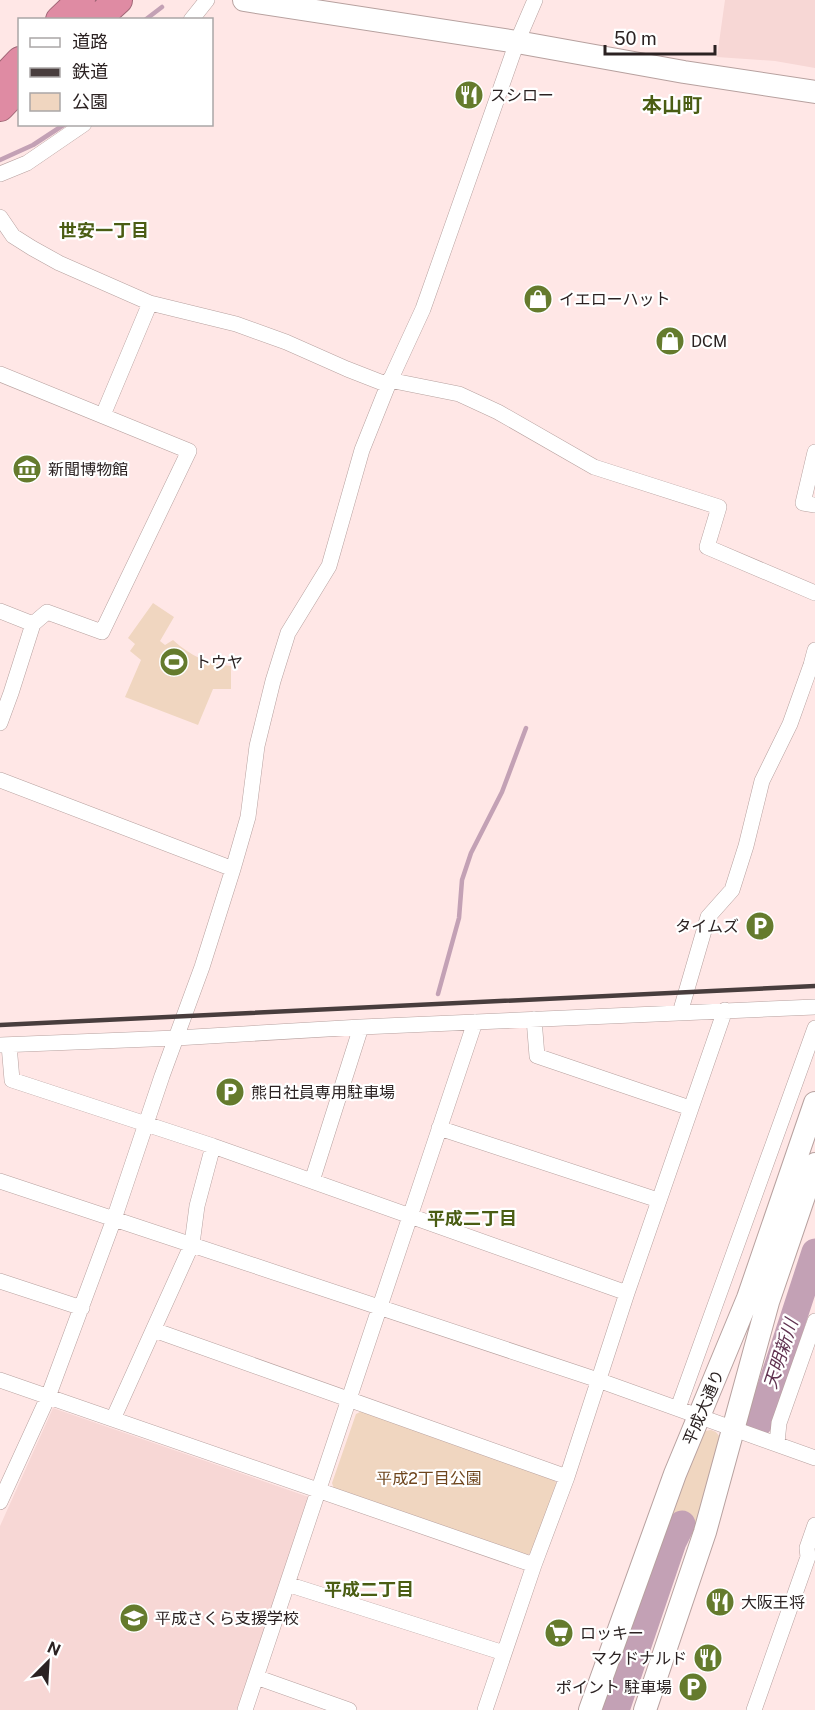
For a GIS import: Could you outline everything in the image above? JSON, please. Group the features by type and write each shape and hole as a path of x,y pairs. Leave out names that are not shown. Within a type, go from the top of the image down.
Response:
{"highway":[{"path":"62,18 81,0"},
{"path":"98,18 118,0"},
{"path":"0,82 18,63"},
{"path":"0,107 18,88"}],"street":[{"path":"193,18 207,0"},
{"path":"244,0 517,42 684,72 815,92"},
{"path":"0,1502 5,1478 48,1397 82,1308 202,967 249,817 257,746 288,633 329,566 362,450 388,383 423,309 517,42 536,0"},
{"path":"0,174 27,163 81,126"},
{"path":"0,217 13,236 32,248 59,263 150,303 236,324 388,383 459,394 498,412 594,467 719,507 707,547 815,592"},
{"path":"102,415 150,303"},
{"path":"0,374 189,451 102,632 47,612 33,624 0,723"},
{"path":"815,452 803,503 815,505"},
{"path":"0,611 33,624"},
{"path":"680,1013 708,916 732,890 747,846 762,781 790,724 812,665 815,650"},
{"path":"0,780 233,869"},
{"path":"627,1293 213,1146 12,1080 4,1045 724,1010 814,1008"},
{"path":"484,1710 567,1477 658,1200 724,1010"},
{"path":"534,1019 537,1056 690,1108"},
{"path":"245,1710 475,1022"},
{"path":"312,1181 361,1027"},
{"path":"678,1408 815,1028"},
{"name":"平成大通り","path":"590,1710 675,1474 748,1298 815,1103"},
{"path":"439,1128 658,1200"},
{"path":"113,1419 192,1244 197,1206 213,1146"},
{"name":"平成大通り","path":"645,1710 701,1543 768,1302 815,1164"},
{"path":"0,1181 598,1380 815,1458"},
{"path":"0,1281 82,1308"},
{"path":"777,1443 779,1423 809,1356 815,1321"},
{"path":"154,1330 567,1477"},
{"path":"0,1380 534,1565"},
{"path":"754,1710 811,1558 807,1548 815,1526"},
{"path":"287,1584 504,1653"},
{"path":"256,1677 349,1710"}],"shaded area":[{"path":"725,0 815,0 815,68 775,61 717,57"},
{"name":"平成さくら支援学校","path":"53,1408 309,1497 238,1710 0,1710 0,1526"}],"green space":[{"name":"トウヤ","path":"153,603 174,617 160,641 165,645 173,640 186,651 200,658 231,666 231,689 213,689 198,725 125,697 141,660 130,651 135,644 128,638"},
{"name":"平成2丁目公園","path":"362,1411 553,1477 557,1485 533,1552 527,1555 334,1489 332,1483 356,1414"},
{"path":"711,1430 720,1437 696,1529 667,1519 700,1435"}],"waterway":[{"path":"148,18 162,7"},
{"path":"0,160 33,145 62,126"},
{"path":"438,994 459,918 462,880 471,853 502,792 526,728"},
{"name":"天明新川","path":"759,1423 815,1252"},
{"name":"天明新川","path":"616,1710 673,1542 682,1524"}],"railway":[{"path":"0,1025 815,986"}],"place":[{"name":"スシロー","path":"469,95"},
{"name":"イエローハット","path":"538,299"},
{"name":"DCM","path":"670,341"},
{"name":"新聞博物館","path":"27,469"},
{"name":"トウヤ","path":"174,662"},
{"name":"タイムズ","path":"760,926"},
{"name":"熊日社員専用駐車場","path":"230,1092"},
{"name":"大阪王将","path":"720,1602"},
{"name":"平成さくら支援学校","path":"134,1618"},
{"name":"ロッキー","path":"559,1633"},
{"name":"マクドナルド","path":"708,1658"},
{"name":"ポイント 駐車場","path":"693,1687"}],"district":[{"name":"本山町","path":"672,105"},
{"name":"世安一丁目","path":"104,231"},
{"name":"平成二丁目","path":"472,1219"},
{"name":"平成二丁目","path":"369,1590"}]}
